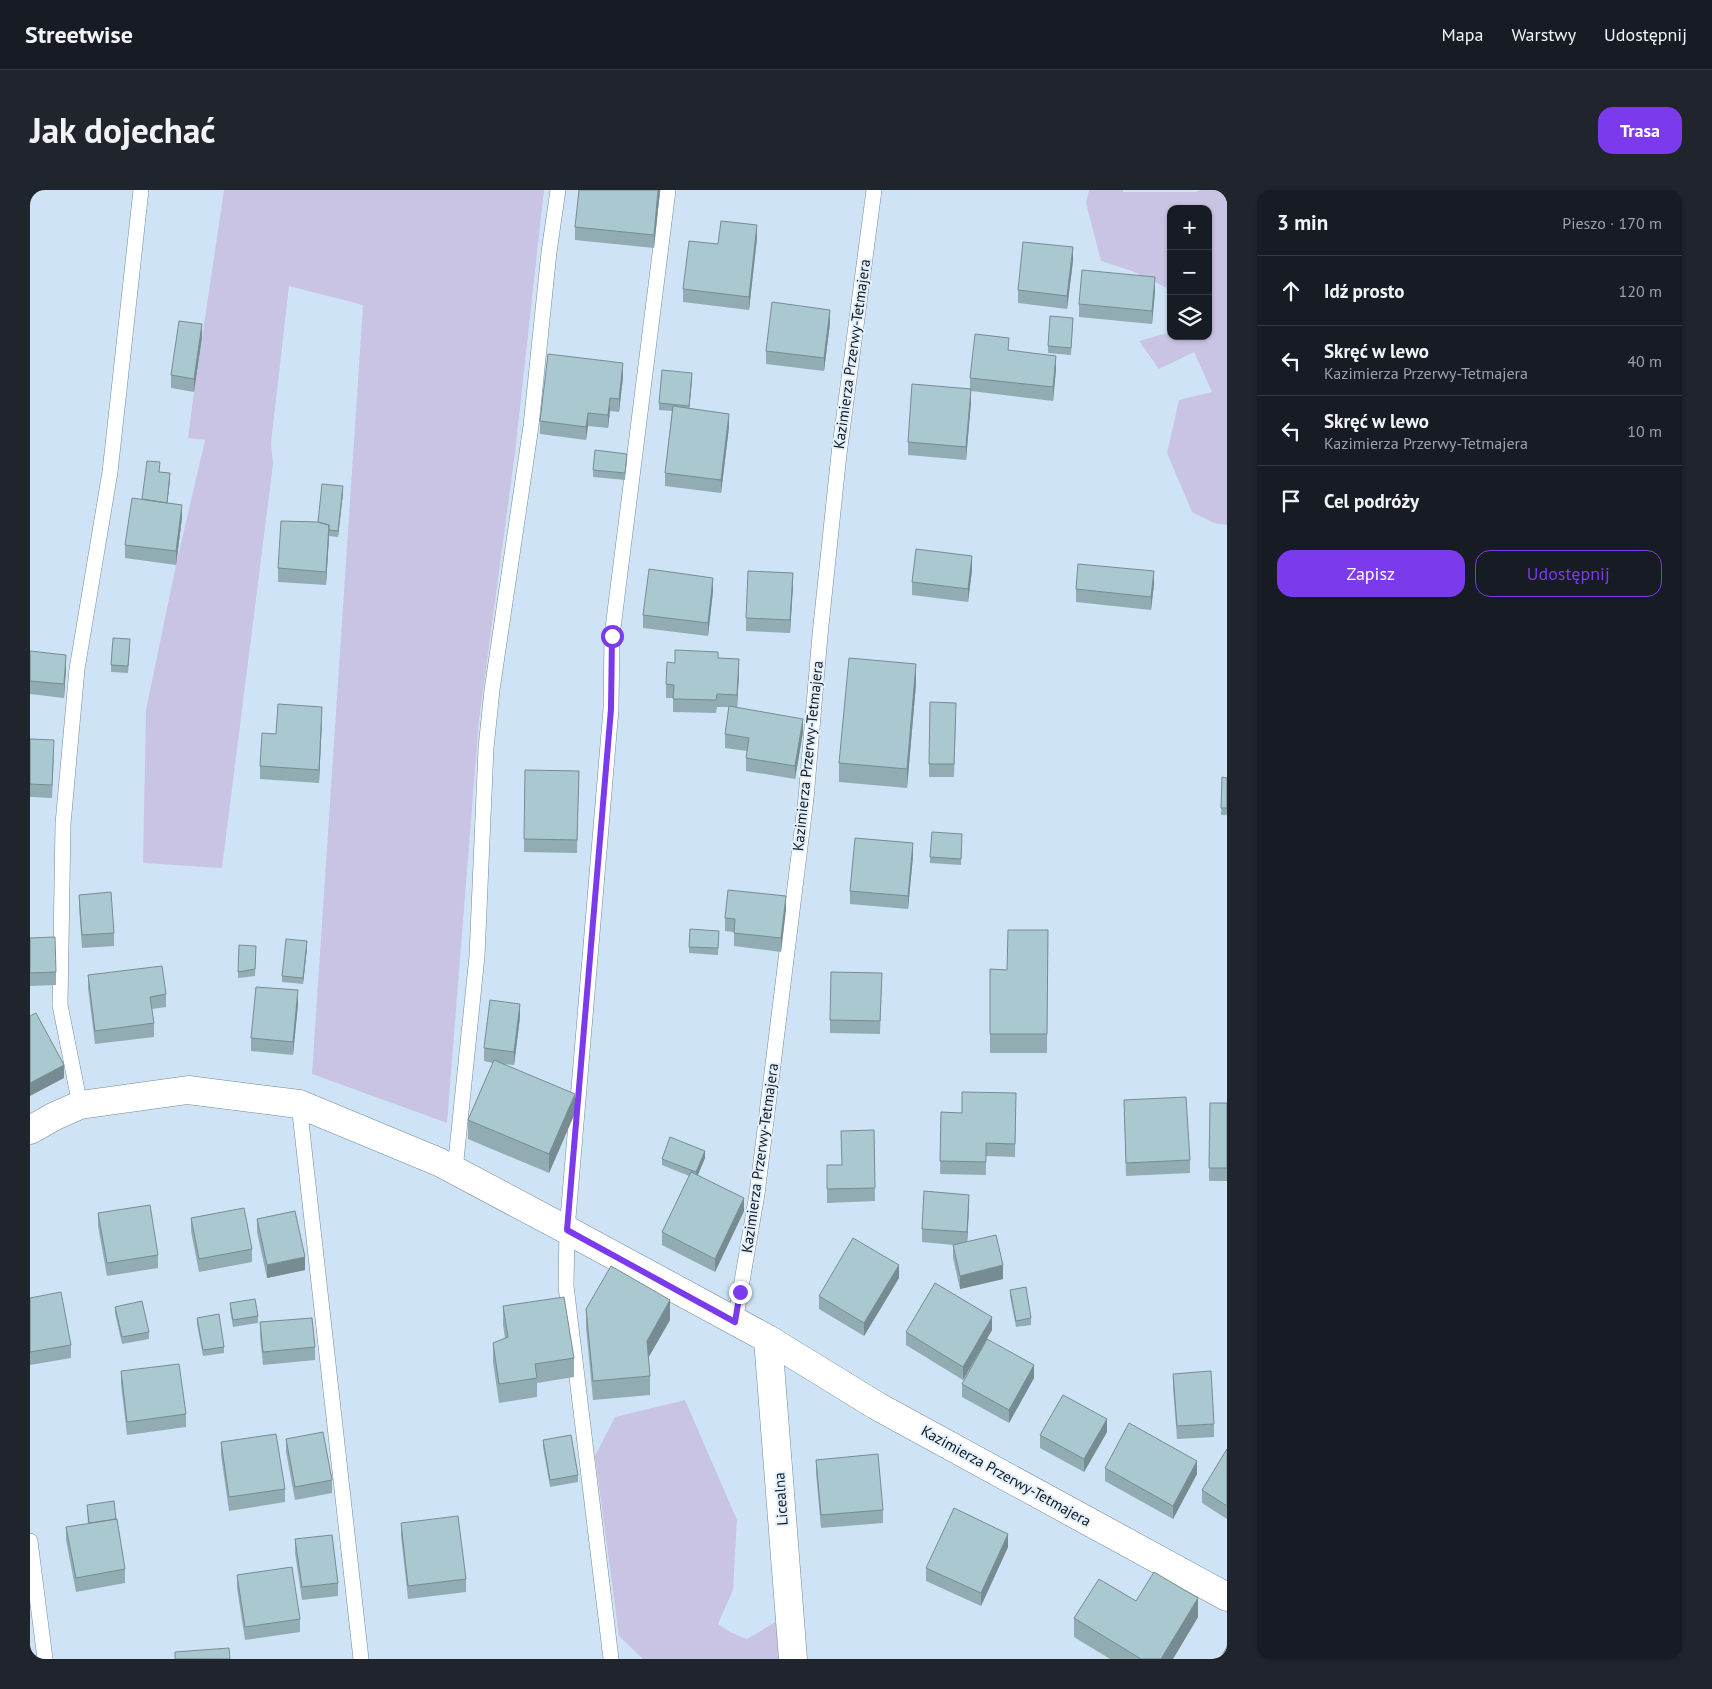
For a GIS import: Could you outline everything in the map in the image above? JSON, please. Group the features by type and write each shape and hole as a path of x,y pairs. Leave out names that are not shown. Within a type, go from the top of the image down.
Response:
{"street":[{"name":"Kazimierza Przerwy-Tetmajera","path":"30,1130 80,1105 188,1090 300,1104 455,1170 768,1339 877,1406 1227,1597"},
{"name":"Licealna","path":"768,1339 793,1659"}],"lane":[{"path":"80,1105 60,1005 63,824 77,669 110,472 141,190"},
{"path":"455,1170 477,956 486,748 492,690 532,426 558,190"},
{"path":"611,1659 566,1286 567,1230 611,709 612,636 668,190"},
{"name":"Kazimierza Przerwy-Tetmajera","path":"735,1322 761,1164 806,798 820,635 839,454 874,190"},
{"path":"300,1104 361,1659"},
{"path":"30,1541 45,1659"}],"shaded area":[{"path":"224,190 544,190 515,453 479,720 447,1123 312,1074 363,305 289,286 271,443 273,464 222,868 143,863 146,710 176,565 205,440 188,438"},
{"path":"1089,190 1196,192 1200,190 1227,190 1227,525 1214,523 1192,512 1167,453 1179,400 1212,392 1194,352 1159,369 1139,341 1167,333 1167,340 1212,340 1212,205 1167,205 1167,288 1132,271 1101,261 1086,203"},
{"path":"685,1400 737,1520 733,1590 718,1624 730,1632 747,1639 779,1620 782,1659 643,1659 619,1636 595,1456 615,1417"}],"building":[{"path":"579,190 658,190 654,235 575,227"},
{"path":"721,221 757,225 749,297 683,289 689,241 718,244"},
{"path":"1023,242 1073,247 1067,296 1018,290"},
{"path":"1082,270 1155,277 1152,311 1079,304"},
{"path":"772,302 830,310 824,358 766,351"},
{"path":"1050,316 1073,318 1071,348 1048,346"},
{"path":"179,321 202,324 194,379 171,375"},
{"path":"975,334 1009,338 1008,350 1056,356 1053,387 970,378"},
{"path":"548,354 623,363 619,399 610,398 608,415 588,413 586,427 540,421"},
{"path":"662,370 692,373 689,406 659,403"},
{"path":"912,384 971,389 966,447 908,442"},
{"path":"673,406 729,414 721,480 665,473"},
{"path":"595,450 627,454 625,473 593,470"},
{"path":"147,461 160,462 159,472 170,473 167,503 142,499"},
{"path":"322,484 343,486 338,531 329,530 329,525 318,522"},
{"path":"132,498 182,505 176,551 125,545"},
{"path":"281,521 318,522 329,525 326,572 278,568"},
{"path":"916,549 972,556 968,589 912,582"},
{"path":"1078,564 1154,571 1151,597 1076,589"},
{"path":"649,569 713,578 708,623 643,615"},
{"path":"748,571 793,573 790,620 746,618"},
{"path":"113,638 130,639 128,666 111,665"},
{"path":"675,650 718,652 718,658 739,659 737,695 717,694 716,700 673,699 674,685 666,684 667,662 675,663"},
{"path":"30,651 66,655 64,684 30,681"},
{"path":"849,658 916,664 907,769 839,763"},
{"path":"930,702 956,703 954,764 929,764"},
{"path":"278,704 322,707 319,770 260,766 262,733 276,734"},
{"path":"729,706 803,719 795,766 746,758 749,738 725,734"},
{"path":"30,739 54,740 52,785 30,784"},
{"path":"525,770 579,771 577,840 524,839"},
{"path":"1222,777 1227,778 1227,808 1221,808"},
{"path":"932,832 962,834 961,859 930,857"},
{"path":"855,838 913,843 908,896 850,891"},
{"path":"728,890 786,896 781,938 734,933 735,919 725,918"},
{"path":"111,892 114,933 82,935 79,895"},
{"path":"690,929 719,931 718,948 689,947"},
{"path":"1008,930 1048,930 1047,1034 990,1034 990,969 1007,970"},
{"path":"55,937 56,972 30,973 30,938"},
{"path":"286,939 307,941 303,978 282,976"},
{"path":"239,945 256,946 255,969 238,972"},
{"path":"162,966 166,994 150,997 154,1023 95,1031 88,975"},
{"path":"831,972 882,973 880,1021 830,1020"},
{"path":"256,987 298,990 293,1042 251,1038"},
{"path":"490,1000 520,1004 514,1052 484,1048"},
{"path":"36,1013 64,1065 30,1083 30,1016"},
{"path":"494,1060 575,1094 549,1154 468,1120"},
{"path":"962,1092 1016,1093 1015,1144 986,1143 986,1162 940,1161 941,1112 962,1113"},
{"path":"1186,1097 1190,1160 1126,1163 1124,1100"},
{"path":"1210,1103 1227,1103 1227,1168 1209,1168"},
{"path":"874,1130 875,1188 827,1189 827,1165 842,1165 841,1131"},
{"path":"670,1137 705,1151 696,1172 662,1159"},
{"path":"691,1172 744,1198 715,1259 662,1232"},
{"path":"924,1191 969,1195 967,1232 922,1229"},
{"path":"150,1205 158,1255 107,1263 98,1213"},
{"path":"244,1208 252,1249 199,1259 191,1218"},
{"path":"295,1211 305,1257 267,1265 257,1219"},
{"path":"996,1235 1003,1265 960,1276 953,1245"},
{"path":"853,1238 899,1265 864,1323 819,1296"},
{"path":"611,1266 670,1300 647,1341 650,1376 593,1381 586,1309"},
{"path":"935,1283 992,1317 963,1367 906,1332"},
{"path":"1026,1287 1031,1318 1016,1321 1010,1290"},
{"path":"61,1292 71,1345 30,1352 30,1298"},
{"path":"564,1297 574,1358 535,1364 537,1378 499,1384 493,1343 508,1337 503,1306"},
{"path":"255,1299 258,1316 233,1320 230,1303"},
{"path":"142,1301 149,1332 122,1337 115,1307"},
{"path":"219,1314 224,1347 203,1350 197,1318"},
{"path":"312,1318 315,1347 263,1352 260,1322"},
{"path":"987,1339 1034,1365 1009,1410 962,1384"},
{"path":"179,1364 186,1414 127,1422 121,1371"},
{"path":"1211,1371 1214,1424 1177,1426 1173,1374"},
{"path":"1063,1395 1107,1419 1084,1459 1040,1435"},
{"path":"1129,1423 1197,1461 1173,1506 1105,1468"},
{"path":"323,1432 332,1480 295,1487 286,1439"},
{"path":"276,1434 285,1489 229,1497 221,1442"},
{"path":"571,1435 578,1475 550,1480 543,1440"},
{"path":"1227,1449 1227,1506 1202,1490"},
{"path":"878,1454 883,1510 821,1515 816,1460"},
{"path":"114,1501 116,1519 89,1523 87,1505"},
{"path":"954,1508 1008,1534 981,1593 926,1568"},
{"path":"458,1516 466,1579 408,1586 401,1523"},
{"path":"117,1519 125,1569 76,1578 66,1527"},
{"path":"332,1535 338,1583 302,1587 295,1539"},
{"path":"292,1567 300,1619 245,1627 237,1575"},
{"path":"1154,1572 1198,1598 1161,1659 1141,1659 1074,1618 1099,1579 1136,1601"},
{"path":"1227,1647 1227,1659 1220,1659"},
{"path":"229,1648 230,1659 175,1659 175,1652"}],"route":[{"path":"612,636 611,709 567,1230 735,1322 740,1292"}]}
